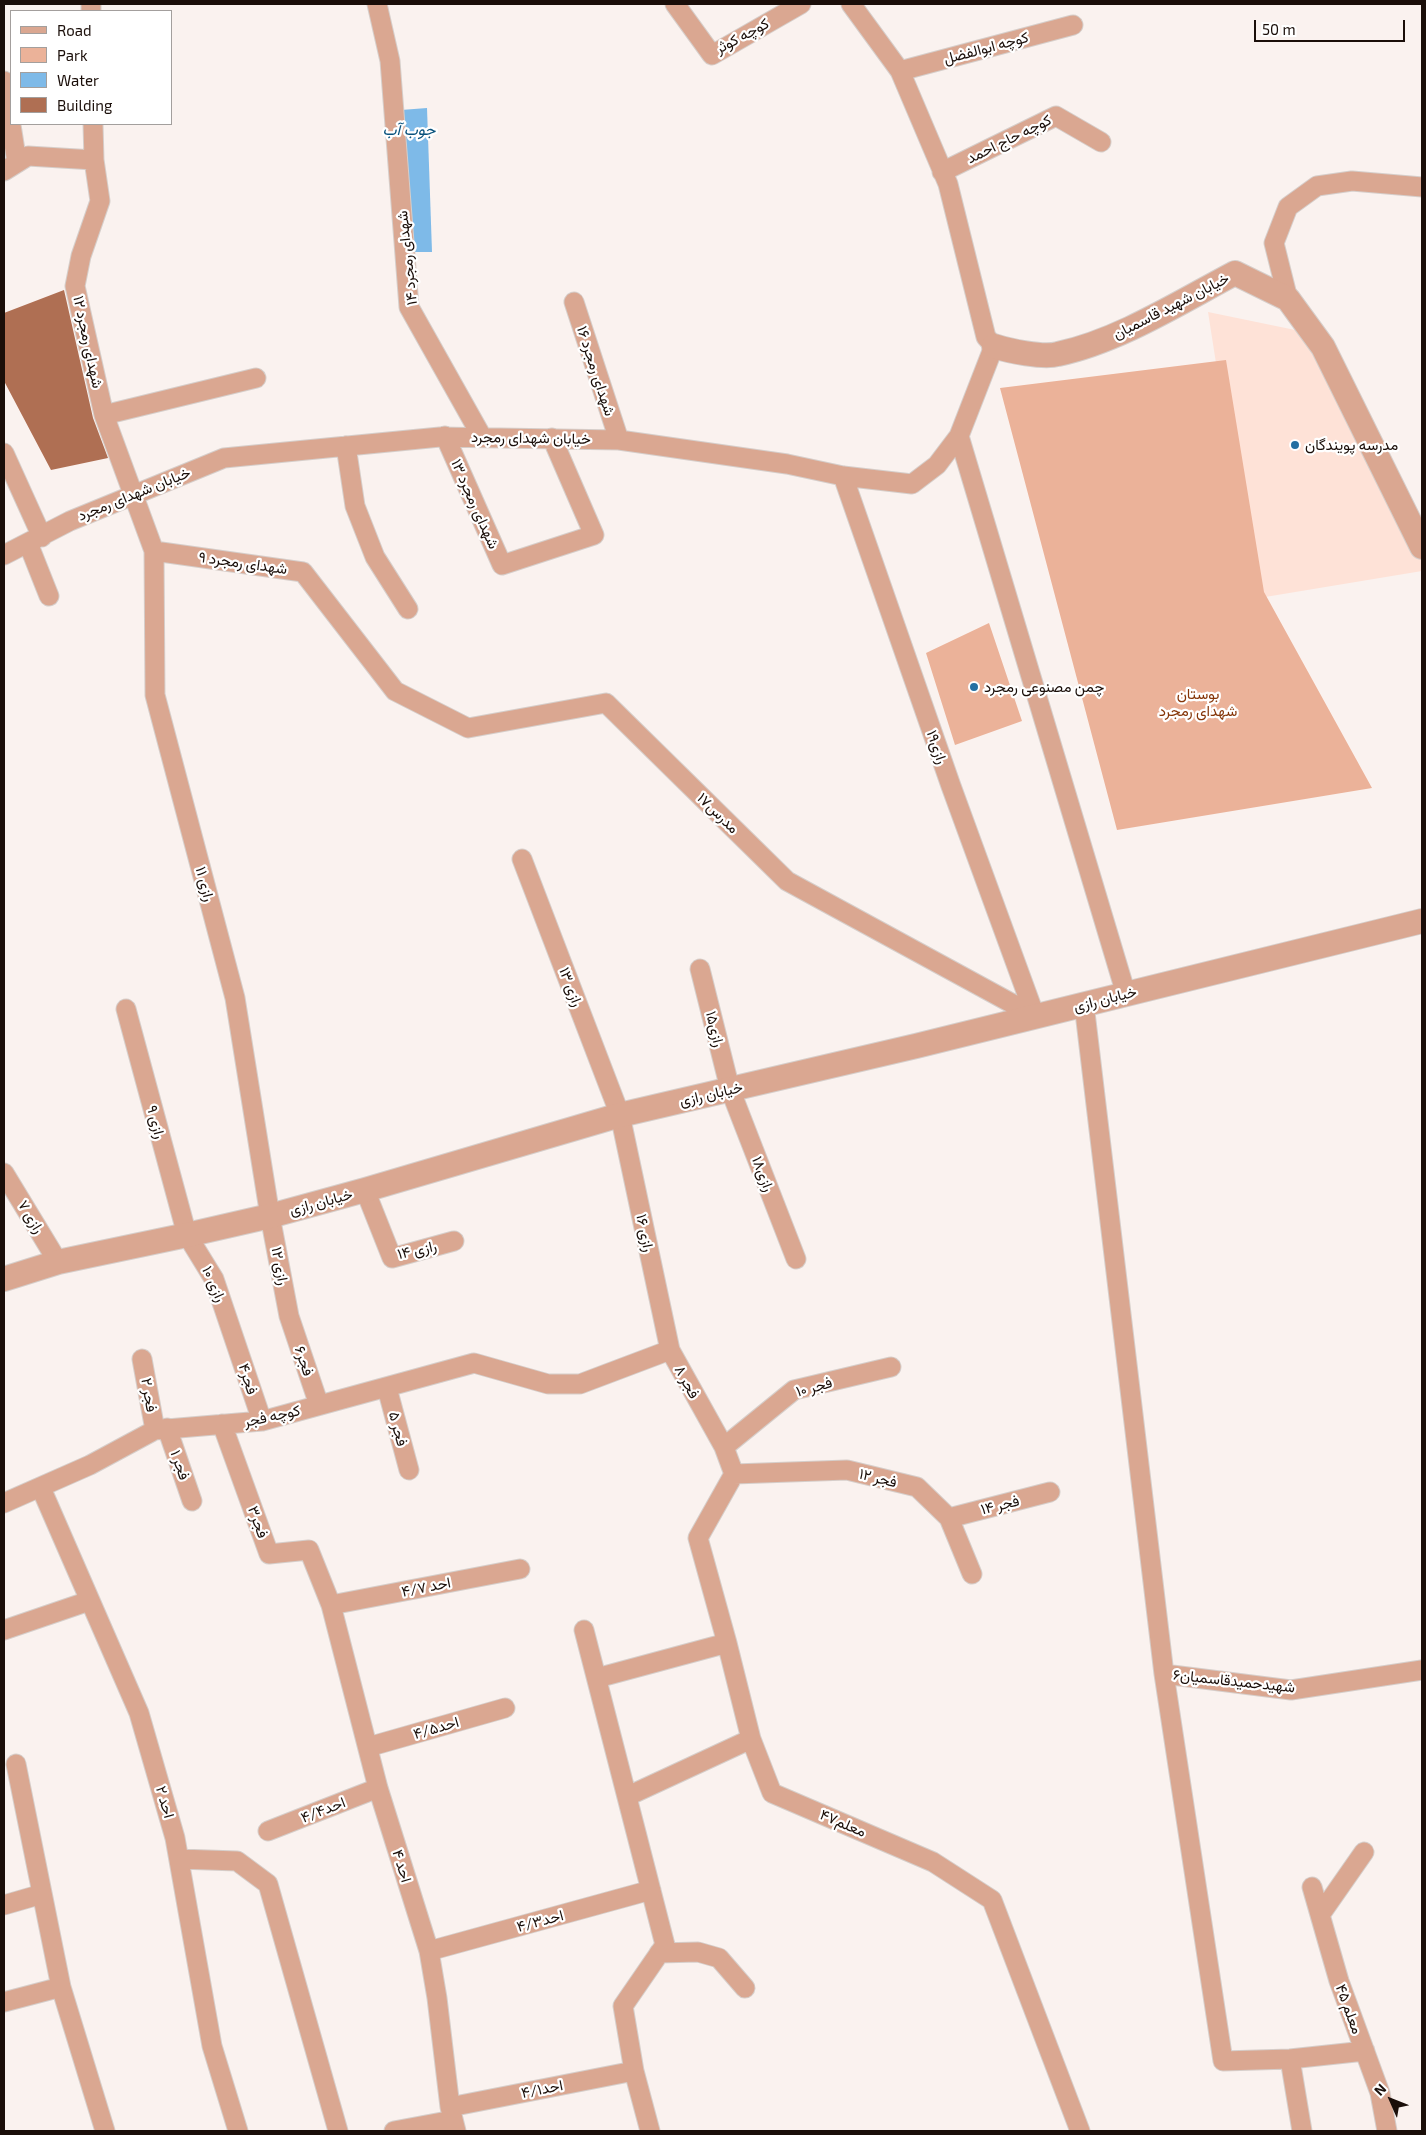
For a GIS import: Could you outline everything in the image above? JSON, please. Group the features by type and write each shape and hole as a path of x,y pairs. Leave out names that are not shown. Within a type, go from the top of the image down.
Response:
{"street":[{"name":"شهدای رمجرد ۱۴","path":"377,4 390,61 410,307 482,437"},
{"name":"کوچه کوثر","path":"675,4 712,55 801,4"},
{"path":"851,4 900,71 948,184 986,338 994,346"},
{"name":"کوچه ابوالفضل","path":"900,71 1073,25"},
{"path":"4,81 11,167 28,156 94,160"},
{"name":"کوچه حاج احمد","path":"942,172 1056,116 1101,142"},
{"name":"شهدای رمجرد ۱۲","path":"93,125 94,160 100,201 81,256 76,286 104,415 133,494"},
{"path":"1288,299 1274,243 1288,207 1317,186 1352,180 1422,187"},
{"name":"خیابان شهید قاسمیان","path":"994,346 1010,351 1056,355 1124,332 1235,273 1288,299 1323,347 1422,547"},
{"name":"شهدای رمجرد ۱۶","path":"574,302 619,440"},
{"name":"خیابان شهدای رمجرد","path":"4,555 70,521 224,458 444,436 619,440 787,464 844,476 912,484 937,464 959,436 994,346"},
{"path":"104,415 256,378"},
{"name":"شهدای رمجرد ۱۳","path":"444,436 502,565 594,535 552,438"},
{"path":"959,436 1126,994"},
{"path":"346,446 355,506 375,557 408,609"},
{"path":"4,452 35,540 49,596"},
{"name":"رازی۱۹","path":"844,476 951,786 1035,1016"},
{"path":"133,494 154,551"},
{"name":"شهدای رمجرد ۹","path":"154,551 303,572 395,691"},
{"name":"رازی ۱۱","path":"154,551 155,695 235,998 270,1216"},
{"name":"مدرس۱۷","path":"395,691 468,728 606,703 788,881 1035,1016"},
{"name":"رازی ۱۳","path":"522,859 620,1115"},
{"name":"خیابان رازی","path":"4,1279 58,1262 270,1216 620,1115 1422,921"},
{"name":"رازی۱۵","path":"700,969 730,1089"},
{"path":"1084,1004 1164,1674 1223,2061 1290,2060 1364,2051"},
{"name":"رازی ۹","path":"126,1008 187,1235"},
{"name":"رازی۱۸","path":"730,1089 796,1259"},
{"name":"رازی ۱۶","path":"620,1115 670,1350"},
{"name":"رازی ۷","path":"4,1172 58,1262"},
{"name":"رازی ۱۴","path":"365,1190 392,1258 454,1242"},
{"name":"رازی ۱۲","path":"270,1216 289,1316"},
{"name":"رازی ۱۰","path":"187,1235 214,1279 234,1336"},
{"name":"فجر۶","path":"289,1316 319,1405"},
{"name":"فجر۴","path":"234,1336 262,1421"},
{"name":"فجر ۸","path":"548,1384 580,1384 670,1350 724,1447 734,1474"},
{"name":"فجر ۲","path":"142,1359 161,1429"},
{"name":"کوچه فجر","path":"4,1503 41,1488 161,1429 262,1421 474,1364 548,1384"},
{"name":"فجر ۱۰","path":"724,1447 794,1390 891,1367"},
{"name":"فجر ۵","path":"387,1388 409,1470"},
{"name":"فجر۳","path":"222,1424 269,1554 309,1550 331,1605"},
{"name":"فجر ۱","path":"161,1429 192,1502"},
{"name":"فجر ۱۲","path":"734,1474 847,1470 917,1487 949,1518 972,1574"},
{"name":"معلم۴۷","path":"734,1474 698,1538 751,1739 772,1793 933,1862 992,1900 1080,2131"},
{"name":"احد ۲","path":"41,1488 139,1714 175,1838 212,2046 238,2131"},
{"name":"فجر ۱۴","path":"949,1518 1050,1492"},
{"name":"احد ۴/۷","path":"331,1605 520,1569"},
{"path":"4,1630 89,1600"},
{"name":"احد ۴","path":"331,1605 378,1788 429,1951 453,2119"},
{"path":"584,1630 665,1945 623,2006 634,2071 650,2131"},
{"path":"597,1678 727,1643"},
{"name":"شهیدحمیدقاسمیان۶","path":"1164,1674 1291,1690 1422,1670"},
{"name":"احد۴/۵","path":"368,1747 505,1708"},
{"path":"628,1796 751,1739"},
{"path":"13,1775 42,1894 60,1987 105,2131"},
{"name":"احد۴/۴","path":"268,1831 378,1788"},
{"path":"1320,1915 1364,1852"},
{"path":"179,1859 237,1861 268,1884 338,2131"},
{"name":"معلم ۴۵","path":"1312,1887 1339,1981 1380,2093 1388,2131"},
{"name":"احد۴/۳","path":"429,1951 651,1890"},
{"path":"4,1905 42,1894"},
{"path":"660,1953 698,1952 719,1958 745,1988"},
{"path":"4,2002 60,1987"},
{"path":"1290,2060 1302,2131"},
{"name":"احد۴/۱","path":"394,2131 453,2119 634,2071"}],"shaded area":[{"name":"مدرسه پویندگان","path":"1208,312 1300,331 1422,559 1422,571 1253,599"}],"green space":[{"name":"بوستان شهدای رمجرد","path":"1226,360 1264,592 1372,788 1117,830 1000,388"},
{"name":"چمن مصنوعی رمجرد","path":"989,623 1022,721 955,745 926,653"}],"water":[{"name":"جوب آب","path":"427,108 432,252 405,252 388,111"}],"building":[{"path":"64,290 93,418 108,458 51,470 4,381 4,313"}],"place":[{"name":"مدرسه پویندگان","path":"1295,445"},
{"name":"چمن مصنوعی رمجرد","path":"974,687"}]}
